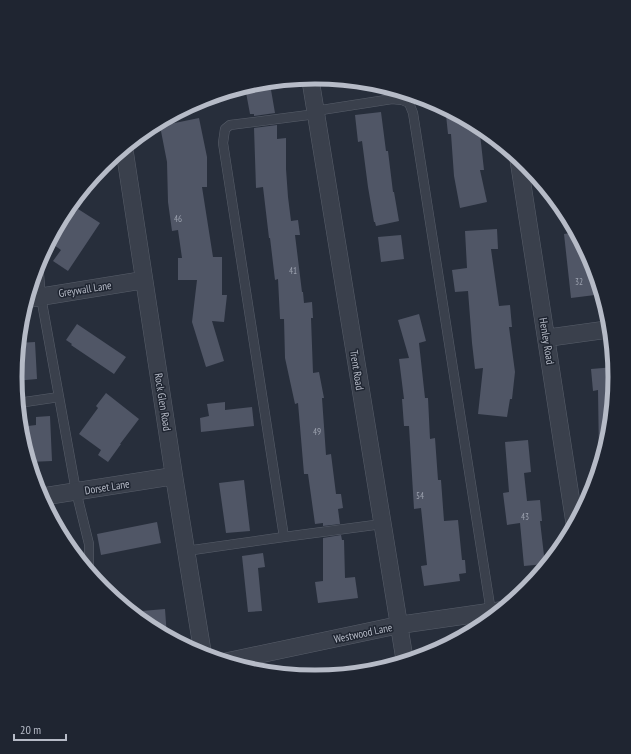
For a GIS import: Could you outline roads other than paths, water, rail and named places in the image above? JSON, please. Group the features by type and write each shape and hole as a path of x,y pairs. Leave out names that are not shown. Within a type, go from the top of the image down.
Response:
{"street":[{"name":"Trent Road","path":"311,84 404,657"},
{"name":"Rock Glen Road","path":"125,154 202,647"},
{"name":"Henley Road","path":"520,166 574,517"},
{"name":"Greywall Lane","path":"34,298 144,280"},
{"path":"546,338 605,330"},
{"name":"Dorset Lane","path":"47,496 174,476"},
{"name":"Westwood Lane","path":"237,659 399,625 492,612"}],"lane":[{"path":"284,537 223,143 225,129 230,125 316,113 392,99 402,100 409,104 413,113 496,608"},
{"path":"34,298 59,397 76,491 89,544 89,564"},
{"path":"24,402 59,397"},
{"path":"186,551 382,524"}]}
